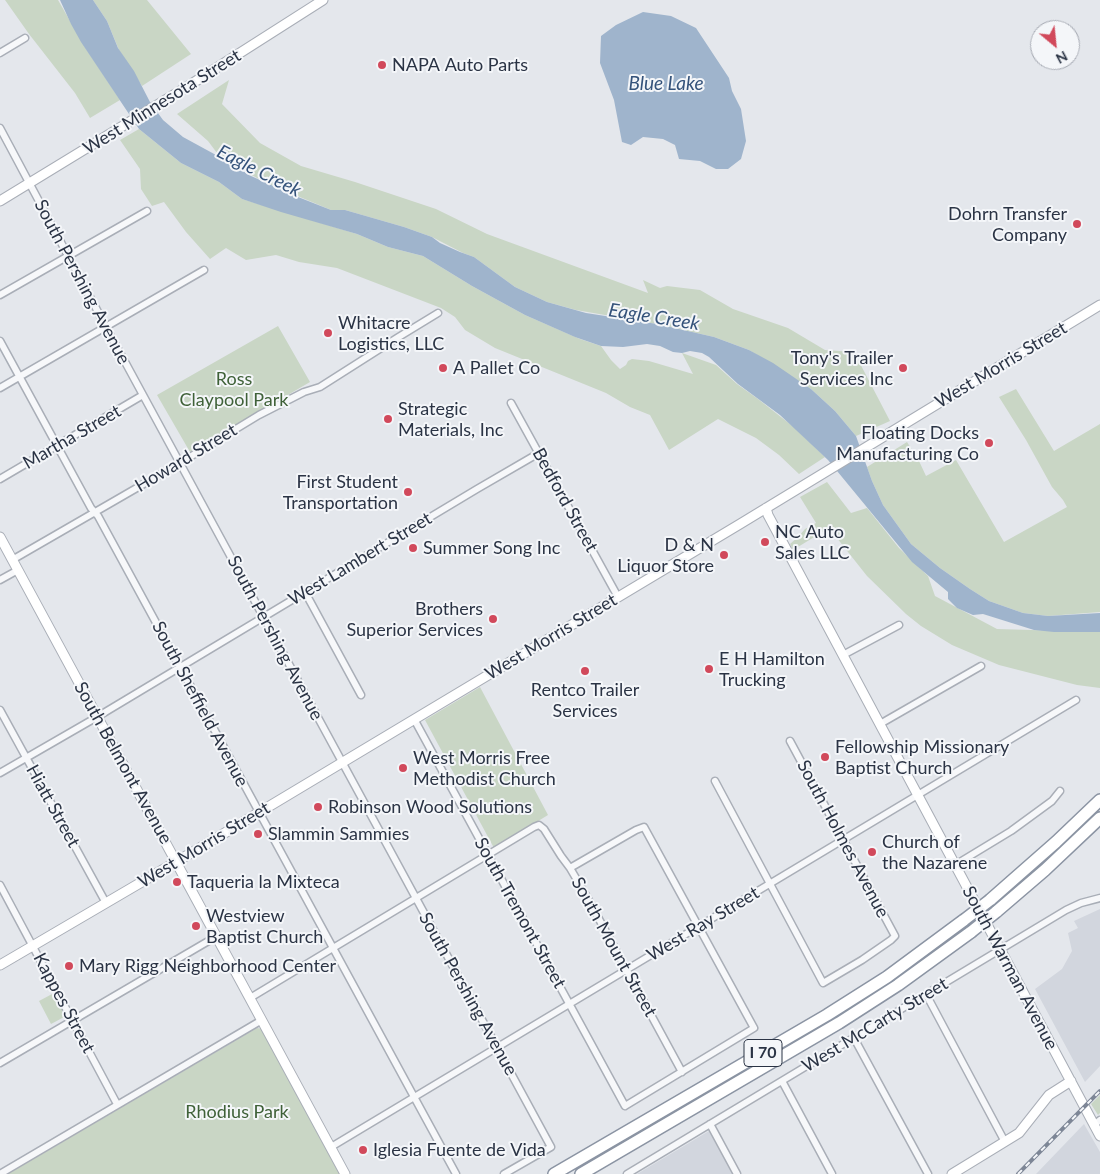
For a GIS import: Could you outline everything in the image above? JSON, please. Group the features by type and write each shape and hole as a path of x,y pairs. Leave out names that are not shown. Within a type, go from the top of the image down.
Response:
{"highway":[{"name":"I 70","path":"554,1174 827,1015 887,977 990,900 1042,855 1100,800"},
{"name":"I 70","path":"580,1174 839,1023 898,985 996,912 1040,875 1100,818"}],"main road":[{"name":"West Minnesota Street","path":"0,202 323,0"},
{"name":"West Morris Street","path":"0,964 176,862 821,475 1100,305"},
{"name":"South Warman Avenue","path":"766,508 768,515 1071,1082 1097,1122 1100,1136"},
{"name":"South Belmont Avenue","path":"0,537 345,1174"},
{"path":"952,1174 1014,1137 1022,1130 1049,1095 1071,1082"}],"street":[{"path":"0,53 26,38"},
{"name":"South Pershing Avenue","path":"0,128 263,617 552,1147 504,1174"},
{"path":"0,295 147,211"},
{"path":"0,388 204,270"},
{"name":"Howard Street","path":"12,560 259,415 304,392 320,387 438,313"},
{"name":"South Sheffield Avenue","path":"0,341 91,508 98,516 456,1174"},
{"name":"Martha Street","path":"0,479 143,395"},
{"name":"Bedford Street","path":"511,402 618,597"},
{"name":"West Lambert Street","path":"0,773 468,494 539,454"},
{"path":"0,580 18,570"},
{"path":"305,592 361,695"},
{"path":"843,655 899,625"},
{"path":"880,724 981,666"},
{"name":"West Ray Street","path":"331,1147 1076,700"},
{"name":"Hiatt Street","path":"0,710 106,903"},
{"name":"South Tremont Street","path":"414,719 625,1106 682,1072"},
{"name":"South Holmes Avenue","path":"770,883 823,983 862,960 895,936 790,742"},
{"path":"715,781 770,883"},
{"path":"955,864 1011,831 1052,801 1060,791"},
{"name":"South Mount Street","path":"488,854 534,827 539,825 544,829 570,868 682,1072"},
{"path":"570,868 644,827 699,926 754,1028 682,1072"},
{"path":"250,998 488,854"},
{"name":"Kappes Street","path":"0,885 117,1104"},
{"name":"West McCarty Street","path":"627,1174 1071,908 1100,898"},
{"path":"0,1063 216,936"},
{"path":"926,994 1005,1142"},
{"path":"0,1174 262,1020"},
{"path":"854,1038 928,1174"},
{"path":"782,1081 832,1174"},
{"path":"710,1124 737,1174"}],"shaded area":[{"path":"1100,909 1100,1066 1085,1082 1035,989 1062,969 1072,951 1068,933 1078,928 1074,921"},
{"path":"1084,1124 1100,1152 1100,1174 1036,1174"},
{"path":"709,1131 733,1174 637,1174"}],"green space":[{"path":"5,0 58,0 85,47 120,100 90,118 75,93"},
{"path":"93,0 147,0 191,54 142,86 119,50 107,21"},
{"path":"229,80 222,104 260,143 301,166 436,209 487,234 648,293 643,280 660,288 667,286 700,290 733,309 788,328 825,350 854,352 890,421 856,436 835,411 811,389 749,350 714,337 657,324 576,310 547,302 515,287 474,257 432,237 345,210 331,210 264,182 220,157 208,141 177,114"},
{"path":"139,129 181,163 219,182 242,199 357,234 388,247 423,256 525,315 601,346 620,369 632,359 649,361 693,374 682,353 716,365 737,384 795,428 825,457 799,474 779,455 756,438 718,419 669,450 650,415 630,407 606,393 495,348 465,330 455,317 441,308 337,268 299,262 276,255 246,260 226,248 210,259 186,232 164,202 152,206 141,189 140,169 120,140"},
{"name":"Ross Claypool Park","path":"278,326 310,382 190,452 157,395"},
{"path":"1016,389 1054,451 1100,424 1100,612 1048,616 1023,613 989,601 940,568 911,544 883,505 872,481 867,467 907,442 926,476 956,460 1004,542 1067,507 1052,487 999,397"},
{"path":"827,482 851,513 867,508 899,548 928,576 935,596 997,629 1100,632 1100,688 1077,685 999,665 952,645 921,626 906,614 867,576 829,528 793,550 790,544 805,529 816,523 800,497"},
{"path":"480,687 548,815 494,848 425,720"},
{"path":"54,993 66,1016 51,1024 39,1001"},
{"name":"Rhodius Park","path":"257,1028 264,1029 342,1174 8,1174"},
{"path":"1100,1095 1100,1113 1098,1115 1091,1104"}],"water":[{"name":"Eagle Creek","path":"60,0 93,0 107,21 118,48 163,120 183,137 251,176 331,210 345,210 432,237 440,243 474,257 515,287 547,302 586,313 657,324 714,337 749,350 773,363 811,389 835,411 856,436 883,505 911,544 940,568 989,601 1023,613 1048,616 1100,613 1100,632 1034,630 983,614 973,615 957,608 948,599 948,592 912,562 828,460 780,415 738,384 709,357 702,353 690,351 682,353 673,352 660,346 647,344 623,347 601,346 575,337 525,315 423,256 388,247 357,234 242,199 219,182 181,163 139,129 81,42"},
{"name":"Blue Lake","path":"643,12 671,16 696,28 729,78 732,91 741,109 746,141 741,159 728,169 716,169 700,161 679,159 675,145 663,139 643,137 631,145 622,142 614,100 600,63 601,36 616,25"}],"railway":[{"path":"1018,1174 1100,1091"}],"place":[{"name":"NAPA Auto Parts","path":"382,65"},
{"name":"Dohrn Transfer Company","path":"1077,224"},
{"name":"Whitacre Logistics, LLC","path":"328,333"},
{"name":"A Pallet Co","path":"443,368"},
{"name":"Tony's Trailer Services Inc","path":"903,368"},
{"name":"Strategic Materials, Inc","path":"388,419"},
{"name":"Floating Docks Manufacturing Co","path":"989,443"},
{"name":"First Student Transportation","path":"408,492"},
{"name":"NC Auto Sales LLC","path":"765,542"},
{"name":"Summer Song Inc","path":"413,548"},
{"name":"D & N Liquor Store","path":"724,555"},
{"name":"Brothers Superior Services","path":"493,619"},
{"name":"E H Hamilton Trucking","path":"709,669"},
{"name":"Rentco Trailer Services","path":"585,671"},
{"name":"Fellowship Missionary Baptist Church","path":"825,757"},
{"name":"West Morris Free Methodist Church","path":"403,768"},
{"name":"Robinson Wood Solutions","path":"318,807"},
{"name":"Slammin Sammies","path":"258,834"},
{"name":"Church of the Nazarene","path":"872,852"},
{"name":"Taqueria la Mixteca","path":"177,882"},
{"name":"Westview Baptist Church","path":"196,926"},
{"name":"Mary Rigg Neighborhood Center","path":"69,966"},
{"name":"Iglesia Fuente de Vida","path":"363,1150"}]}
